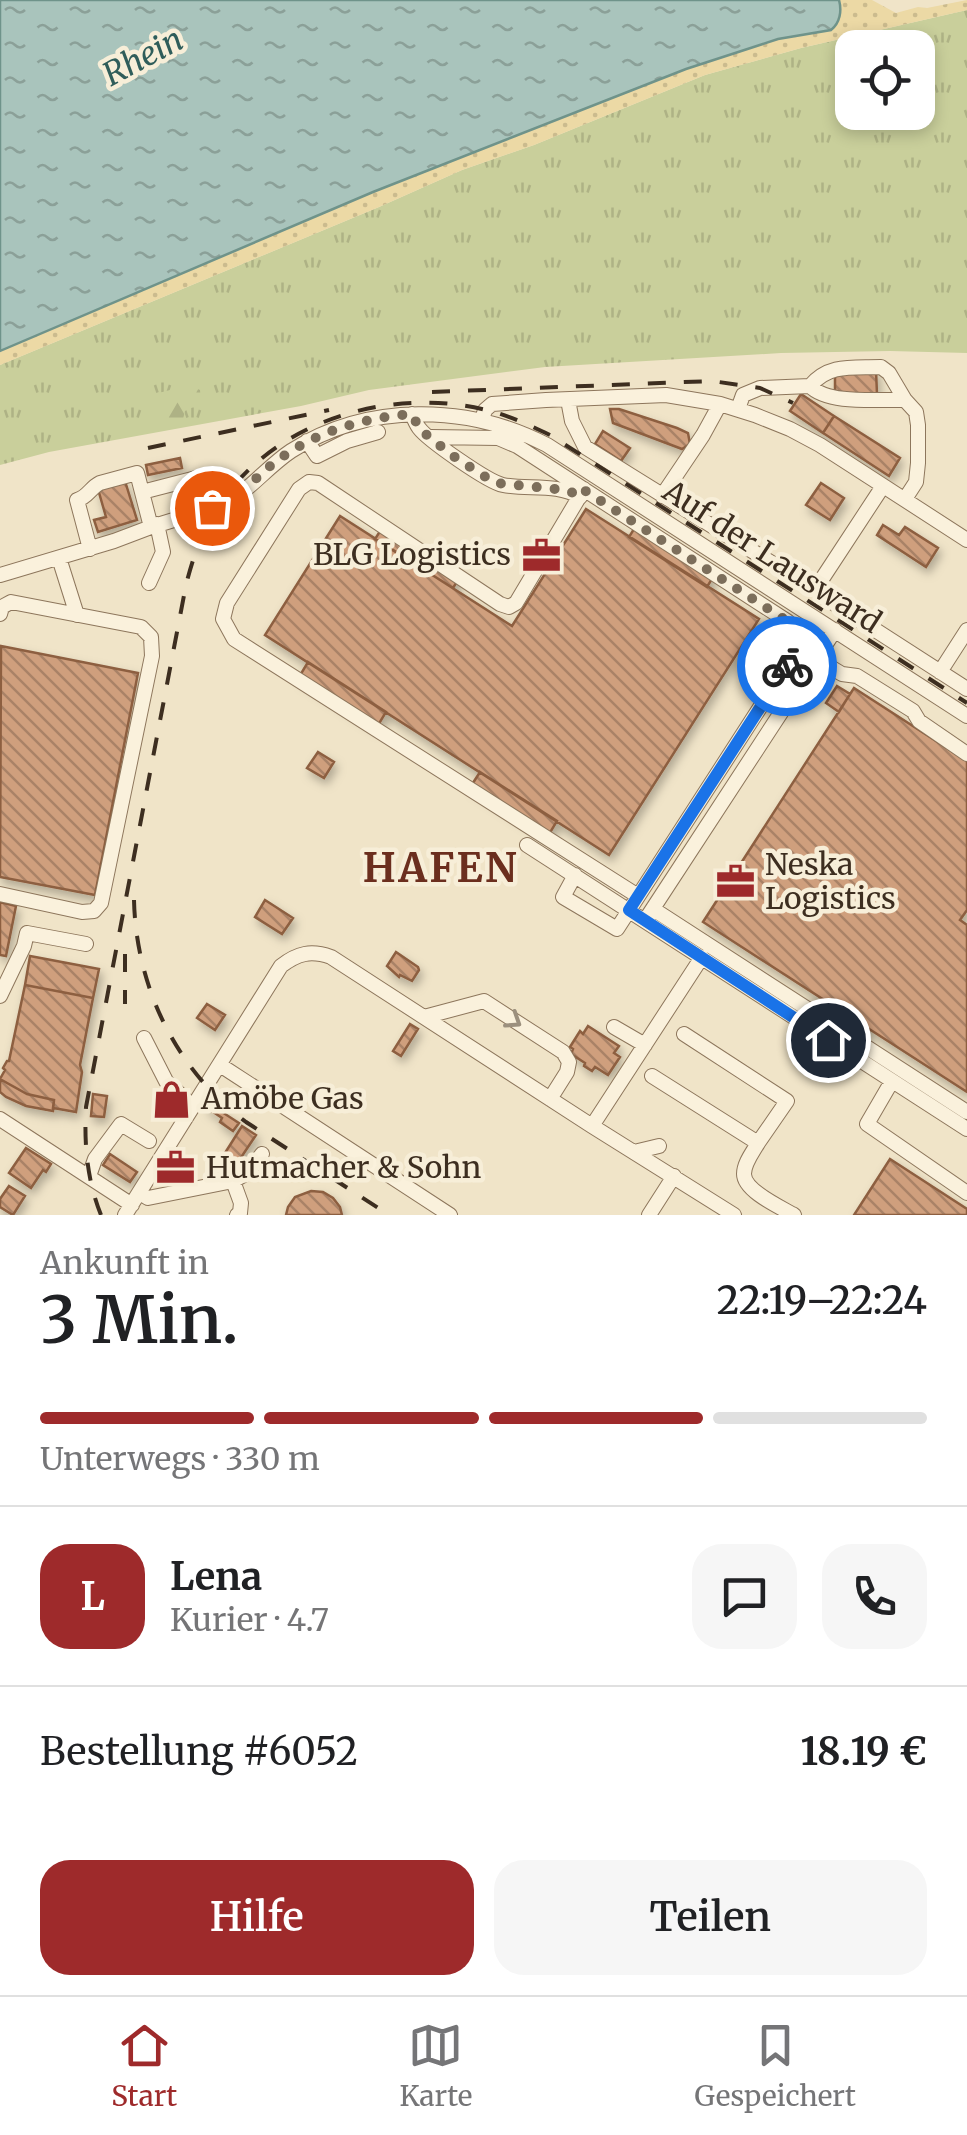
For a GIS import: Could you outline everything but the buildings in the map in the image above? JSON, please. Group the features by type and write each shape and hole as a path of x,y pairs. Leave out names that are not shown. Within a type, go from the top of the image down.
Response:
{"street":[{"path":"810,386 831,369 881,367 889,374 916,412 916,482 904,500"},
{"path":"738,410 742,395 760,388 810,386 836,398 905,400"},
{"path":"482,420 492,404 666,395 720,404 790,428 967,540"},
{"path":"568,400 572,421 585,447 806,585 820,585"},
{"path":"662,496 720,404"},
{"path":"412,414 421,432 495,483 582,493"},
{"name":"Auf der Lausward","path":"0,575 229,502 269,467 307,442 340,427 412,414 446,414 482,420 548,445 967,716"},
{"path":"307,442 317,456 347,440 378,432"},
{"path":"431,437 498,438 517,446 582,493 798,631 798,648 792,658 616,929 563,896 575,876"},
{"path":"90,549 76,500 85,498 100,483 137,473 163,552 149,584"},
{"path":"142,492 204,476"},
{"path":"582,493 516,603 509,606 500,604 318,483 309,482 299,489 227,603 223,619 234,639 638,896"},
{"path":"883,486 820,585 821,595 967,689"},
{"path":"59,558 77,615"},
{"path":"0,614 2,607 12,602 142,627 151,637 152,656 101,903 94,912 82,912 0,894"},
{"path":"649,915 835,630"},
{"path":"940,672 967,630"},
{"path":"817,659 842,674 857,676 913,711 918,721 967,754"},
{"path":"527,845 629,910 649,915 967,1112"},
{"path":"649,915 702,958 967,1129"},
{"path":"0,996 27,932 86,944"},
{"path":"132,1204 282,966 295,956 318,952 331,956 734,1215"},
{"path":"592,1126 702,958"},
{"path":"424,1017 484,1001 562,1052 569,1062 550,1098"},
{"path":"614,1027 645,1045"},
{"path":"684,1034 787,1101 746,1164 743,1176 748,1187 794,1215"},
{"path":"144,1038 166,1080 193,1107"},
{"path":"220,1065 450,1215"},
{"path":"652,1076 758,1144"},
{"path":"892,1081 867,1124 967,1193"},
{"path":"0,1119 132,1204"},
{"path":"89,1176 95,1159 121,1124 149,1141"},
{"path":"634,1152 660,1146"},
{"path":"132,1204 232,1180 249,1172 262,1154"},
{"path":"649,1215 671,1175"},
{"path":"232,1180 241,1203 237,1215"}],"green space":[{"path":"967,10 967,353 781,353 545,367 369,390 0,465 0,365 462,170 705,75 835,40 835,130 935,130 935,30 880,30"},
{"path":"189,385 200,390 201,403 185,411 182,423 173,423 147,407 145,401 151,395"}],"sand":[{"path":"839,0 872,0 896,13 967,0 967,10 880,30 835,30 835,40 705,75 462,170 0,365 0,351 373,192 686,69 778,39 831,30 841,13"}],"water":[{"name":"Rhein","path":"0,0 839,0 840,8 831,30 778,39 686,69 373,192 0,351"}],"railway":[{"path":"432,392 712,381 760,388 793,403"},
{"path":"101,1215 88,1162 86,1107 186,585 199,544 218,507 241,477 302,432 374,407 411,403 486,410 518,421 550,435 967,703"},
{"path":"148,448 329,410"},
{"path":"134,900 142,964 152,995 164,1024 199,1078 246,1122 389,1215"},
{"path":"125,954 125,1004"}],"way so far":[{"path":"212,508 234,498 281,458 319,436 368,420 412,414 421,432 495,483 566,490 580,496 584,490 787,621 798,631 799,639 787,666"}],"place":[{"name":"BLG Logistics","path":"541,555"},
{"name":"Neska Logistics","path":"735,882"},
{"name":"Amöbe Gas","path":"171,1099"},
{"name":"Hutmacher & Sohn","path":"176,1168"}],"district":[{"name":"HAFEN","path":"441,868"}],"route":[{"path":"787,666 629,910 828,1040"}]}
